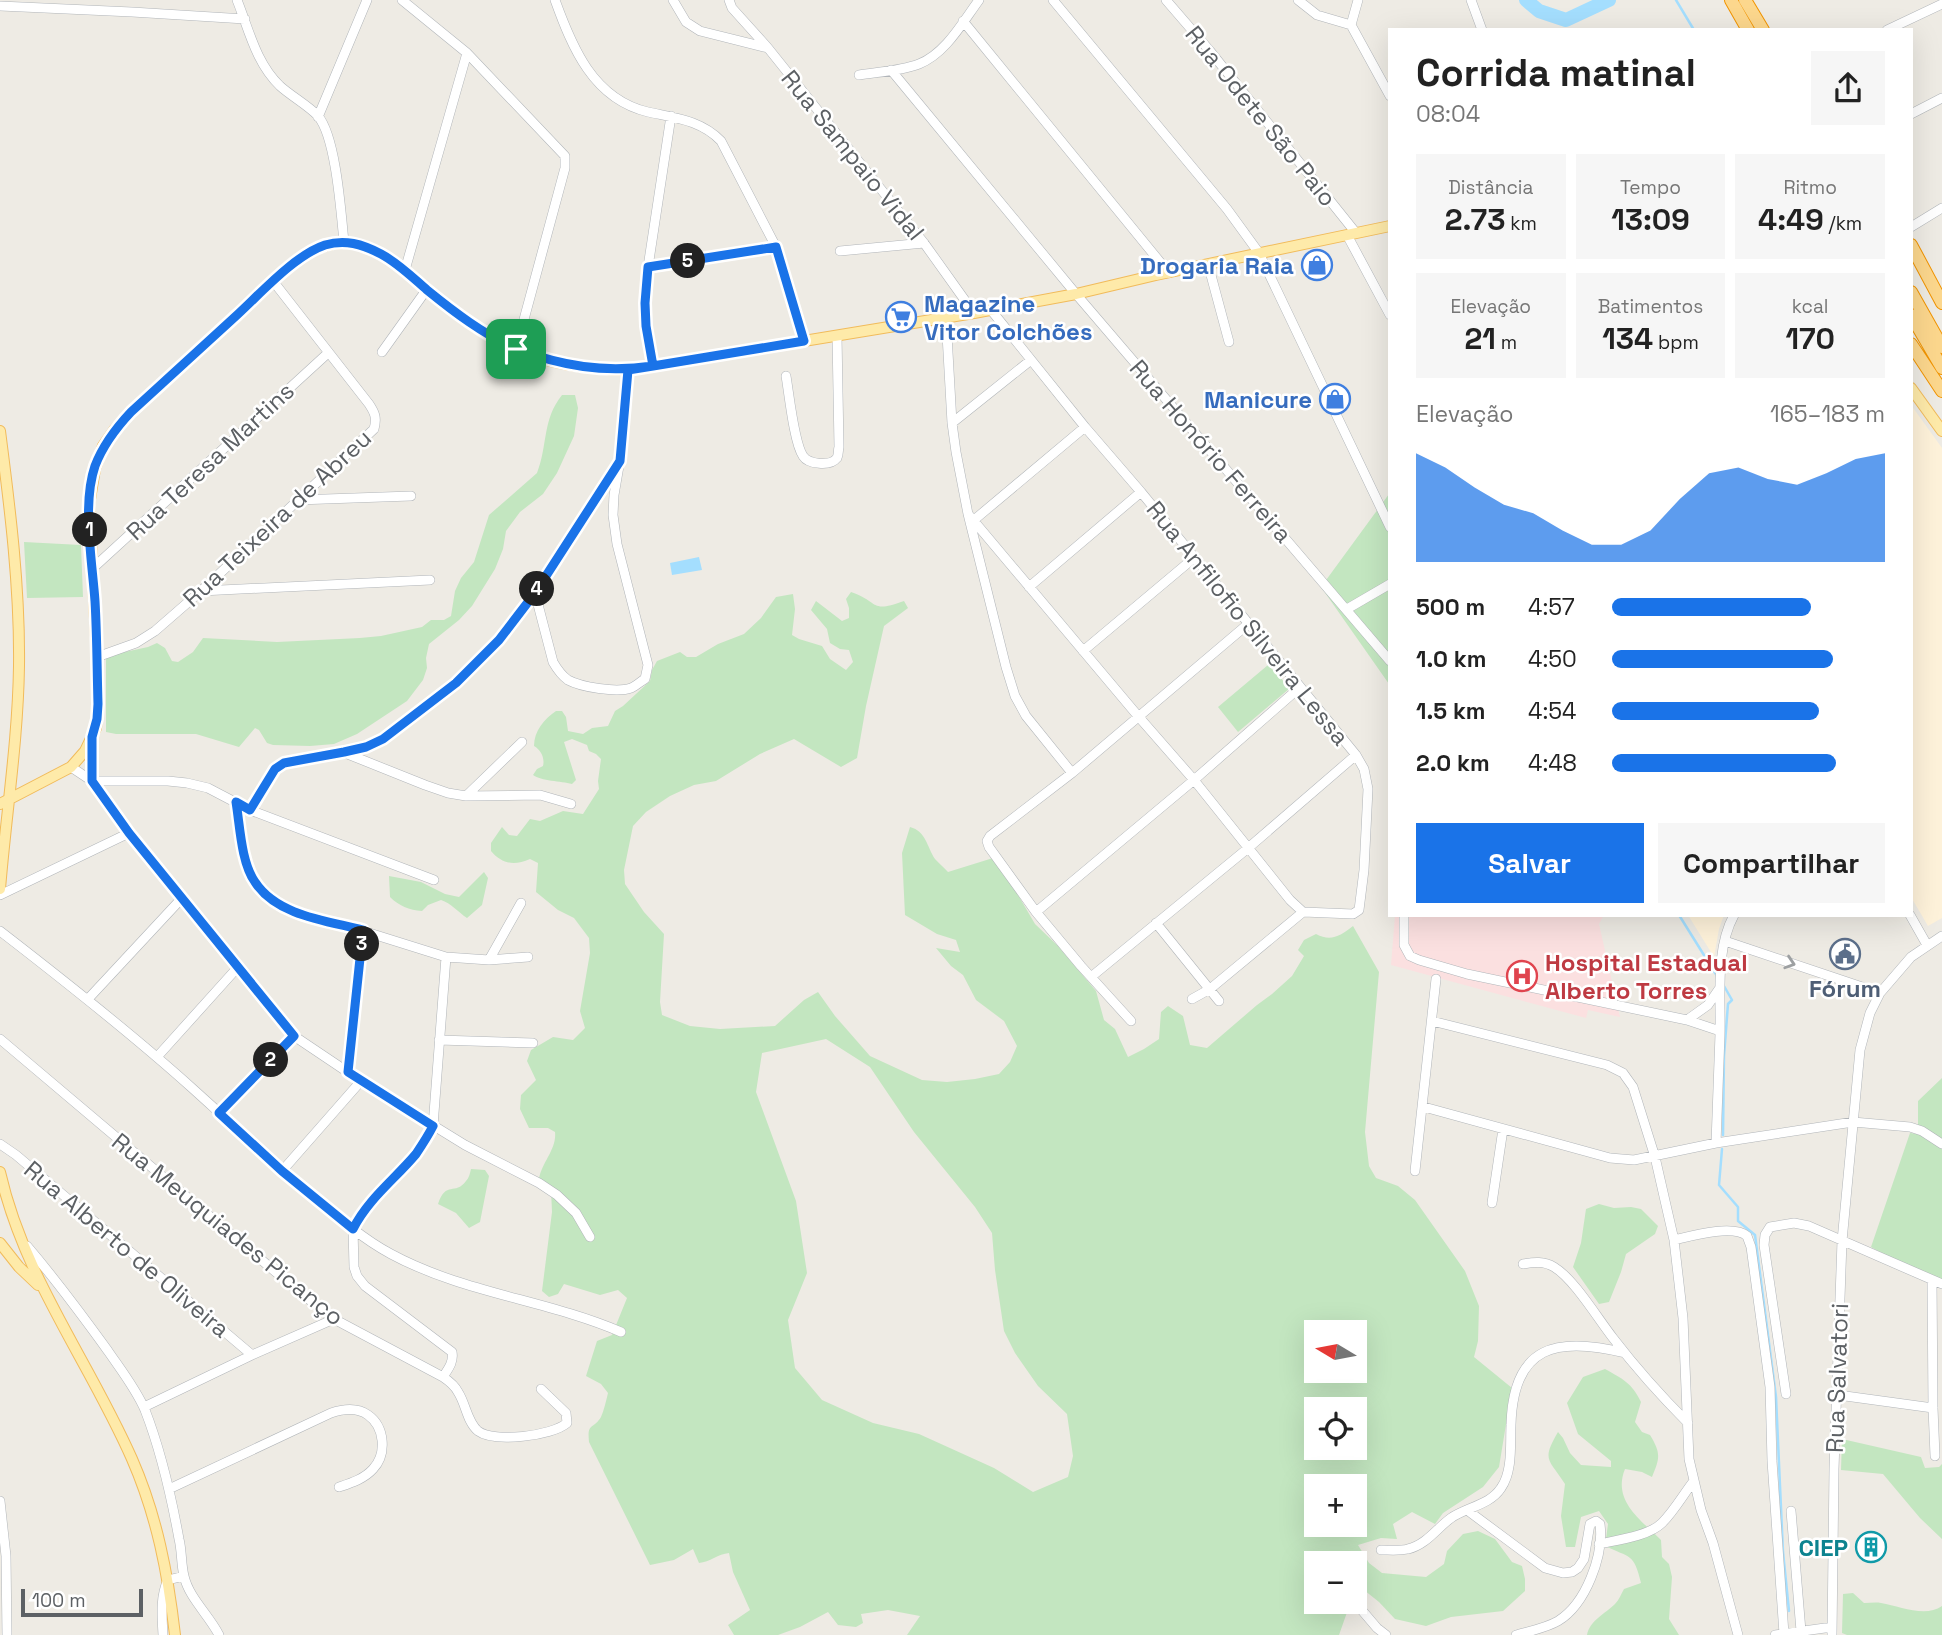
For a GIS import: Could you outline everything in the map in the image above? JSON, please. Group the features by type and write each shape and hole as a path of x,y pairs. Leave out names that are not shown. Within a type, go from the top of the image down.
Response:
{"highway":[{"path":"1731,0 1739,28"},
{"path":"1731,0 1747,28"},
{"path":"1749,6 1764,28"},
{"path":"1915,257 1942,303"},
{"path":"1913,296 1942,347"},
{"path":"1913,318 1942,368"},
{"path":"1913,347 1942,391"}],"main road":[{"path":"4,803 71,767 85,751 97,719 97,657 89,505 94,468 103,446 131,412 273,281 311,251 323,246 344,242 371,249 405,270 489,336 516,349 569,366 628,370 1076,294 1388,226"},
{"path":"1913,391 1942,431"},
{"path":"0,431 9,503 19,638 18,692 4,803 0,890"},
{"path":"0,1172 19,1236 44,1290 99,1390 132,1458 161,1542 175,1635"},
{"path":"0,1243 19,1267 44,1290"}],"street":[{"path":"237,0 258,56 267,71 278,85 318,117 326,132 333,161 344,242"},
{"path":"318,117 367,0"},
{"path":"401,0 467,52 565,156 565,168 516,349"},
{"path":"555,0 577,54 600,84 620,99 644,111 703,126 722,141 776,247 804,341"},
{"path":"673,0 686,22 699,31 768,48"},
{"name":"Rua Sampaio Vidal","path":"729,0 732,8 768,48 924,243 974,313"},
{"path":"859,75 919,64 935,55 951,40 979,0"},
{"path":"1053,0 1227,209 1259,253 1388,523"},
{"name":"Rua Odete São Paio","path":"1166,0 1210,51 1351,234 1388,311"},
{"path":"1298,0 1317,15 1351,25"},
{"path":"1358,0 1351,25 1388,92"},
{"path":"1471,0 1481,28"},
{"path":"1891,28 1942,4"},
{"path":"0,6 244,19"},
{"path":"963,21 1169,272"},
{"path":"405,270 467,52"},
{"name":"Rua Honório Ferreira","path":"891,70 1076,294 1388,659"},
{"path":"1913,113 1942,98"},
{"path":"653,366 645,303 671,117"},
{"path":"1913,226 1942,208"},
{"path":"840,251 924,243"},
{"path":"648,267 776,247"},
{"path":"1208,264 1229,342"},
{"name":"Rua Teixeira de Abreu","path":"97,657 136,643 155,631 373,429 375,413 369,404 273,281"},
{"path":"382,352 427,289"},
{"name":"Rua Anfilofio Silveira Lessa","path":"991,310 1356,755 1364,769 1368,789 1361,906 1353,914 1303,912"},
{"path":"946,317 952,423 971,517 1015,696 1026,716 1072,773"},
{"path":"786,376 799,448 806,460 813,463 831,462 836,458 839,447 837,336"},
{"name":"Rua Teresa Martins","path":"92,569 328,353"},
{"path":"952,423 1031,360"},
{"path":"535,593 553,662 569,680 586,686 619,690 631,688 645,679 648,665 617,544 613,515 628,370"},
{"path":"971,517 1085,427"},
{"path":"250,810 270,775 284,763 366,747 383,739 456,683 499,640 535,593 620,461"},
{"path":"1029,587 1141,492"},
{"path":"297,500 411,496"},
{"path":"971,517 1195,780 1247,849 1303,912 1210,989 1192,999"},
{"path":"1083,651 1195,557"},
{"path":"201,591 429,580"},
{"path":"1347,609 1388,585"},
{"path":"1131,1021 1036,912 989,848 987,841 989,836 1072,773 1248,624"},
{"path":"1036,912 1195,780 1299,688"},
{"path":"92,737 92,781"},
{"path":"466,796 522,743"},
{"path":"344,752 448,793 466,796 540,795 570,804"},
{"path":"1091,977 1356,755"},
{"path":"71,767 92,781 129,833 294,1036 433,1126 539,1184 566,1202 590,1237"},
{"path":"92,781 187,783 208,788 250,810 434,880"},
{"path":"236,802 245,858 255,882 272,900 302,914 363,930 446,957 489,960 528,957"},
{"path":"0,895 129,833"},
{"path":"88,999 182,898"},
{"path":"489,960 521,903"},
{"path":"1404,917 1404,945 1410,956 1419,960 1467,974 1687,1020 1720,1031"},
{"path":"1716,1143 1720,988 1725,941 1733,917"},
{"path":"1911,917 1927,946"},
{"path":"1156,922 1219,1001"},
{"path":"348,1072 363,930"},
{"path":"0,931 158,1057 282,1171 353,1229 389,1253 447,1278 594,1321 621,1332"},
{"name":"Rua Salvatori","path":"1832,1631 1834,1469 1842,1241 1860,1050 1870,1013 1880,993 1905,963 1942,936"},
{"path":"1725,941 1880,993"},
{"path":"443,1377 451,1364 452,1352 365,1286 357,1276 354,1268 353,1229 368,1205 415,1155 433,1126 446,957"},
{"path":"158,1057 238,967"},
{"path":"1415,1171 1436,979"},
{"path":"1687,1020 1708,1005 1720,988"},
{"path":"1432,1021 1608,1065 1623,1073 1633,1087 1655,1157 1674,1240 1683,1318 1689,1459 1693,1482 1738,1635"},
{"path":"219,1113 294,1036"},
{"name":"Rua Meuquiades Picanço","path":"0,1039 334,1319 443,1377 457,1390 472,1424 478,1431 503,1437 523,1436 558,1429 567,1423 566,1413 541,1389"},
{"path":"439,1040 533,1043"},
{"path":"282,1171 361,1081"},
{"path":"1424,1107 1609,1158 1634,1160 1716,1143 1853,1122 1910,1127 1942,1144"},
{"path":"1492,1203 1503,1129"},
{"name":"Rua Alberto de Oliveira","path":"0,1144 252,1355"},
{"path":"1786,1394 1764,1245 1767,1230 1782,1224 1809,1226 1942,1284"},
{"path":"1674,1240 1737,1231 1743,1232 1750,1242 1770,1387 1779,1634 1832,1631"},
{"path":"19,1236 91,1327 144,1408 169,1489 184,1576 194,1598 219,1635"},
{"path":"1523,1264 1547,1263 1557,1268 1581,1294 1625,1353 1688,1423"},
{"path":"1932,1280 1935,1456"},
{"path":"144,1408 252,1355 334,1319"},
{"path":"1381,1550 1405,1550 1415,1547 1455,1516 1489,1500 1501,1489 1510,1458 1513,1394 1519,1379 1537,1355 1548,1349 1564,1346 1625,1353"},
{"path":"1838,1395 1933,1408"},
{"path":"169,1489 331,1413 351,1409 361,1411 380,1429 383,1443 380,1456 374,1468 363,1478 339,1488"},
{"path":"1599,1544 1654,1529 1662,1523 1693,1482"},
{"path":"0,1502 5,1556 7,1635"},
{"path":"1467,1510 1545,1568 1563,1573 1572,1572 1584,1559 1590,1524 1596,1521 1601,1528 1597,1562 1590,1582 1572,1610 1547,1626 1516,1635"},
{"path":"1791,1511 1801,1632"},
{"path":"163,1635 163,1597 168,1580 184,1576"},
{"path":"1365,1614 1386,1635"}],"shaded area":[{"path":"1913,408 1942,448 1942,918 1928,926 1913,900"},
{"name":"Hospital Estadual Alberto Torres","path":"1395,917 1603,917 1599,924 1620,1017 1588,1010 1586,1018 1391,965"},
{"path":"1689,917 1723,917 1714,957"}],"green space":[{"path":"562,395 575,395 578,408 574,436 557,473 543,494 520,512 506,531 503,549 495,569 472,606 429,644 423,680 407,701 357,734 334,744 273,745 267,743 255,728 239,747 196,734 106,732 106,656 157,643 165,648 172,661 178,662 193,652 203,638 277,642 360,638 422,627 431,620 444,620 451,616 455,591 461,578 474,562 489,515 537,473 548,423"},
{"path":"1388,495 1388,683 1321,587"},
{"path":"24,542 81,545 83,597 27,598"},
{"path":"851,592 875,605 893,605 904,601 908,608 884,626 857,758 841,767 794,739 760,754 716,781 694,785 670,796 646,812 633,826 624,870 625,884 644,912 664,934 660,1002 662,1015 690,1026 720,1029 775,1026 804,1000 818,992 870,1056 922,1080 947,1082 999,1074 1010,1062 1017,1046 1004,1021 976,1000 963,975 951,966 936,948 960,952 956,940 937,934 905,915 902,853 910,827 920,832 935,859 948,872 993,858 1035,924 1057,945 1096,991 1104,1020 1115,1029 1128,1057 1159,1039 1161,1012 1168,1006 1183,1016 1190,1045 1207,1048 1292,976 1304,956 1298,950 1304,940 1316,934 1326,938 1335,937 1353,926 1379,972 1365,1132 1369,1166 1376,1178 1398,1186 1415,1200 1465,1271 1479,1306 1478,1341 1474,1357 1512,1388 1499,1467 1483,1487 1443,1513 1435,1524 1412,1512 1393,1524 1397,1539 1381,1538 1358,1545 1362,1551 1304,1551 1304,1614 1346,1614 1339,1635 907,1635 920,1616 888,1610 861,1614 863,1623 856,1627 838,1625 828,1612 778,1635 734,1635 728,1625 750,1610 733,1572 729,1553 699,1563 693,1549 674,1560 650,1565 589,1442 590,1429 601,1417 608,1393 601,1384 586,1376 597,1341 612,1335 627,1298 618,1290 600,1295 564,1284 558,1294 549,1297 542,1291 552,1212 551,1190 539,1179 554,1144 555,1132 548,1128 529,1128 520,1109 521,1095 536,1080 527,1061 531,1050 553,1037 573,1040 585,1028 580,1011 590,953 589,938 574,918 558,910 536,892 538,863 530,859 514,863 499,859 491,851 491,843 502,827 509,835 517,836 530,819 540,821 563,811 583,814 599,789 601,759 589,751 587,745 572,739 564,742 576,780 572,784 533,775 543,766 542,754 534,746 536,735 544,722 556,711 562,711 566,717 568,731 583,734 592,728 608,726 615,711 650,681 657,661 680,652 687,657 696,657 718,644 744,634 761,618 776,597 793,594 795,609 792,635 822,646 830,659 846,670 853,662 849,650 840,649 830,643 827,629 811,610 816,601 842,621 849,618 846,599","holes":["826,1039 870,1067 914,1132 975,1207 992,1233 1004,1331 1015,1353 1038,1386 1067,1414 1073,1456 1068,1477 1033,1492 994,1468 919,1434 873,1423 822,1400 795,1368 788,1320 807,1273 796,1201 756,1092 762,1053"]},
{"path":"1268,665 1290,688 1238,732 1218,707"},
{"path":"484,872 488,878 482,905 467,918 441,900 428,905 422,911 404,907 390,897 389,876 421,882 445,894 459,897"},
{"path":"1942,1078 1942,1280 1907,1267 1871,1247 1910,1133 1918,1134 1918,1101"},
{"path":"471,1169 485,1170 489,1176 480,1222 469,1228 456,1213 438,1204 444,1192 462,1185"},
{"path":"1599,1204 1614,1208 1641,1209 1658,1226 1655,1234 1626,1254 1609,1302 1599,1304 1573,1267 1581,1243 1586,1209"},
{"path":"1605,1369 1626,1382 1638,1396 1641,1402 1635,1422 1642,1432 1650,1435 1658,1451 1652,1477 1625,1469 1622,1491 1637,1517 1661,1540 1662,1557 1669,1564 1672,1577 1669,1619 1679,1635 1587,1635 1591,1625 1615,1604 1624,1589 1641,1583 1633,1561 1605,1546 1608,1524 1599,1511 1581,1517 1575,1547 1566,1547 1561,1516 1565,1484 1549,1460 1550,1449 1558,1432 1570,1453 1581,1465 1611,1467 1611,1461 1578,1434 1567,1403 1583,1377"},
{"path":"1842,1439 1921,1457 1925,1468 1939,1467 1942,1464 1942,1539 1920,1518 1883,1474 1841,1470"},
{"path":"1478,1531 1495,1539 1512,1562 1522,1566 1525,1579 1525,1591 1503,1611 1451,1617 1426,1626 1395,1619 1367,1592 1367,1560 1382,1573 1426,1577 1444,1564 1447,1551 1463,1534"},
{"path":"1853,1593 1864,1603 1879,1603 1920,1611 1942,1606 1942,1635 1842,1633 1843,1594"}],"water":[{"path":"699,557 702,570 672,575 670,563"}],"waterway":[{"path":"1526,0 1539,11 1566,20 1609,0"},
{"path":"1676,0 1693,28"},
{"path":"1680,917 1717,976"},
{"path":"1723,1135 1724,1056 1728,1004 1732,1000 1724,986"},
{"path":"1722,1149 1719,1185 1738,1207 1738,1221 1755,1235 1776,1397 1783,1552 1789,1611"}],"place":[{"name":"Drogaria Raia","path":"1317,265"},
{"name":"Magazine Vitor Colchões","path":"901,317"},
{"name":"Manicure","path":"1335,399"},
{"name":"Fórum","path":"1845,954"},
{"name":"Hospital Estadual Alberto Torres","path":"1522,976"},
{"name":"CIEP","path":"1871,1547"}],"route":[{"path":"516,349 489,336 382,254 356,243 339,242 323,246 303,256 273,281 131,412 103,446 94,468 89,505 98,704 96,728 92,737 92,781 129,833 294,1036 219,1113 282,1171 353,1229 368,1205 415,1155 433,1126 348,1072 363,930 302,914 272,900 255,882 245,858 236,802 250,810 270,775 284,763 366,747 383,739 422,711 482,659 535,593 620,461 628,370 653,366 804,341 776,247 648,267 646,326 653,366 628,370 587,369 548,361 516,349"}]}
